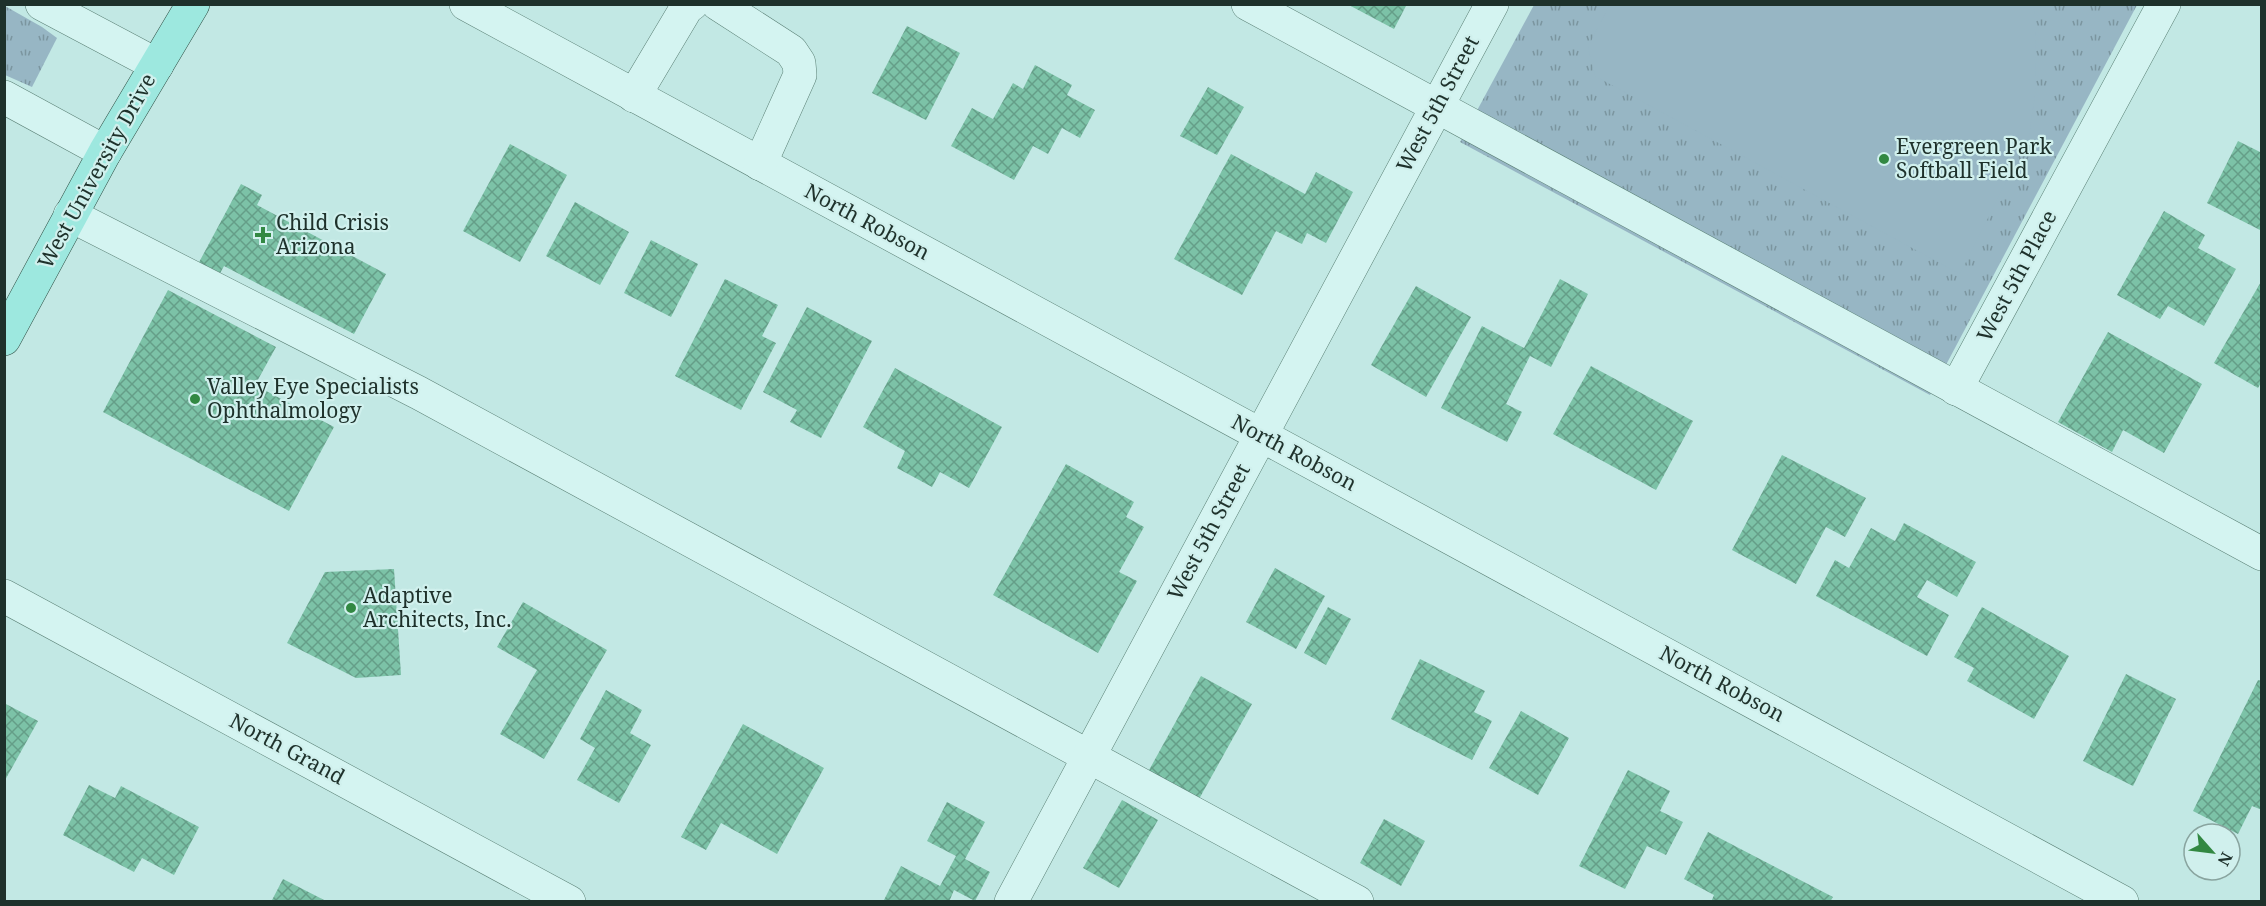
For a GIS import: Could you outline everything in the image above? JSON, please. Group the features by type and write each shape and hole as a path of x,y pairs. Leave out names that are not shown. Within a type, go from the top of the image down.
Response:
{"main road":[{"name":"West University Drive","path":"4,339 105,152 193,4"}],"street":[{"path":"42,4 157,65"},
{"name":"North Robson","path":"466,4 2122,902"},
{"path":"634,96 687,7 692,4"},
{"path":"718,4 791,51 799,63 800,75 760,164"},
{"path":"1248,4 2262,554"},
{"name":"West 5th Street","path":"1011,902 1492,4"},
{"name":"West 5th Place","path":"1956,389 2164,4"},
{"path":"4,97 105,152"},
{"path":"70,215 419,393 1357,902"},
{"name":"North Grand","path":"4,596 569,902"}],"green space":[{"name":"Evergreen Park Softball Field","path":"1610,4 2034,5 2035,95 2029,136 1960,274 1595,76 1588,47"},
{"path":"1534,5 2137,5 1930,395 1460,142"},
{"path":"5,6 57,38 32,87 5,75"}],"building":[{"path":"1347,4 1407,4 1394,29"},
{"path":"907,26 960,53 926,120 872,93"},
{"path":"1035,65 1072,85 1067,95 1095,110 1080,138 1062,128 1048,154 1033,146 1014,180 951,146 972,108 993,119 1013,83 1023,89"},
{"path":"1208,87 1244,107 1217,155 1180,136"},
{"path":"2238,141 2262,153 2262,231 2207,203"},
{"path":"510,144 567,175 520,262 463,231"},
{"path":"1231,154 1305,194 1316,172 1353,192 1326,243 1307,233 1302,244 1276,231 1242,295 1174,259"},
{"name":"Child Crisis Arizona","path":"241,184 262,195 257,205 386,274 354,334 224,266 218,277 197,266"},
{"path":"575,202 629,232 600,285 546,256"},
{"path":"2164,211 2205,235 2198,248 2236,269 2204,326 2168,306 2160,319 2117,295"},
{"path":"651,240 698,264 671,317 624,293"},
{"path":"725,279 778,305 762,336 776,343 741,410 675,376"},
{"path":"1560,279 1588,294 1551,367 1530,356 1506,404 1522,412 1507,442 1441,408 1482,326 1524,348"},
{"path":"2262,280 2262,381 2258,388 2214,363"},
{"path":"1416,286 1471,317 1426,397 1371,365"},
{"name":"Valley Eye Specialists Ophthalmology","path":"168,290 276,347 255,385 334,427 289,511 103,412"},
{"path":"807,307 872,341 821,438 790,422 797,410 763,392"},
{"path":"2108,332 2202,384 2164,453 2123,430 2112,452 2058,422"},
{"path":"1591,366 1693,421 1656,490 1553,434"},
{"path":"895,368 1002,427 969,488 940,472 932,487 897,468 905,451 863,427"},
{"path":"1782,455 1866,498 1845,537 1826,527 1796,584 1732,550"},
{"path":"1066,464 1134,502 1126,517 1144,527 1119,572 1137,581 1098,653 993,595"},
{"path":"1904,523 1976,562 1957,597 1927,580 1917,597 1949,615 1927,656 1816,596 1835,560 1849,568 1871,528 1895,541"},
{"path":"1275,568 1325,596 1296,649 1246,622"},
{"name":"Adaptive Architects, Inc.","path":"394,569 401,675 356,678 287,643 325,572"},
{"path":"523,602 607,650 544,759 500,734 537,670 497,647"},
{"path":"1328,607 1351,619 1326,665 1304,653"},
{"path":"1982,607 2069,656 2034,719 1967,681 1974,668 1954,657"},
{"path":"1420,659 1485,691 1474,712 1492,721 1472,760 1391,719"},
{"path":"2126,674 2176,699 2133,786 2083,761"},
{"path":"1201,676 1252,704 1199,799 1148,772"},
{"path":"2258,680 2262,681 2262,810 2252,806 2242,826 2242,822 2215,822 2193,811"},
{"path":"606,690 642,710 630,733 651,745 619,803 577,780 595,748 580,739"},
{"path":"4,703 38,721 4,782"},
{"path":"1521,711 1569,738 1538,795 1489,768"},
{"path":"743,724 824,768 777,854 721,823 706,850 681,837"},
{"path":"1628,770 1670,791 1660,811 1683,822 1666,855 1647,846 1625,889 1579,866"},
{"path":"89,785 115,798 121,786 199,827 174,875 142,858 134,872 63,835"},
{"path":"1122,800 1158,820 1119,888 1083,868"},
{"path":"947,802 985,822 965,859 990,872 975,901 954,890 949,902 883,902 901,866 940,886 956,856 927,841"},
{"path":"1384,819 1425,841 1401,886 1360,863"},
{"path":"1708,832 1833,897 1830,902 1711,902 1714,895 1684,879"},
{"path":"283,879 328,902 271,902"}],"place":[{"name":"Evergreen Park Softball Field","path":"1884,159"},
{"name":"Child Crisis Arizona","path":"263,235"},
{"name":"Valley Eye Specialists Ophthalmology","path":"195,399"},
{"name":"Adaptive Architects, Inc.","path":"351,608"}]}
